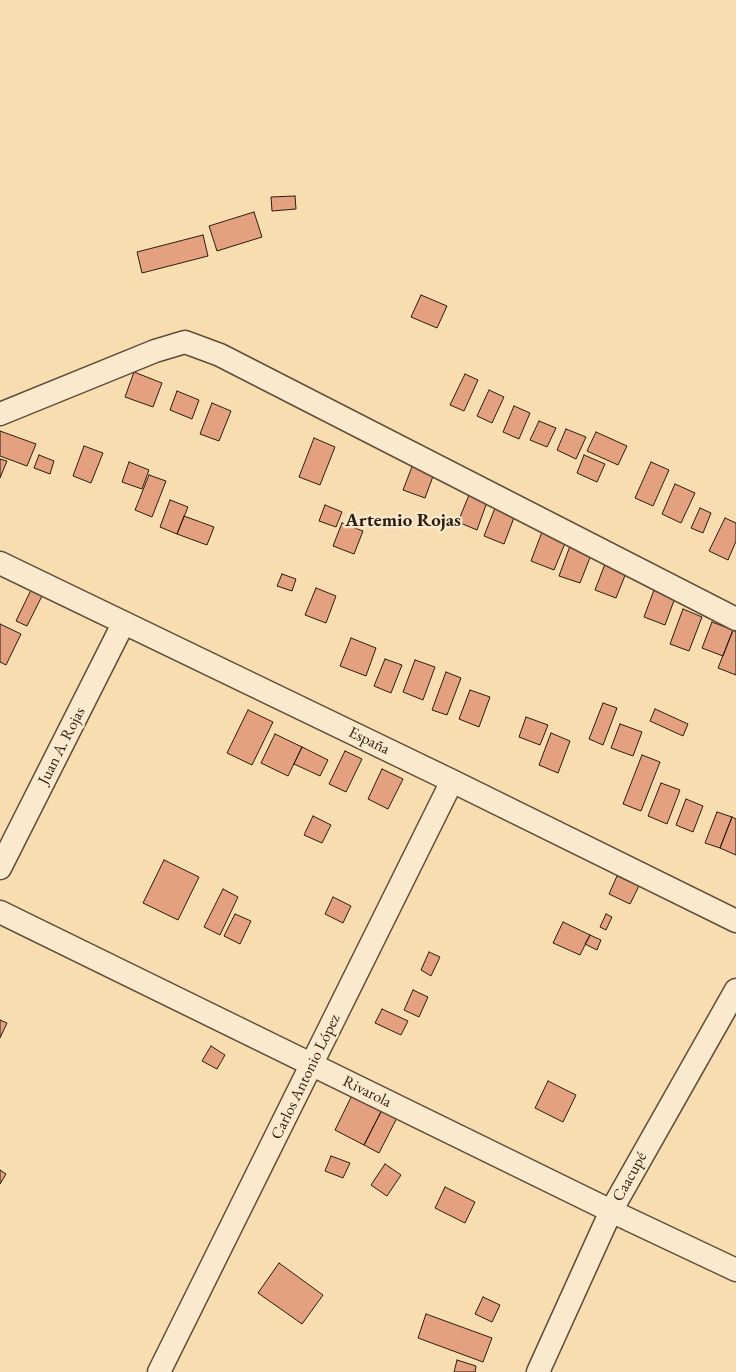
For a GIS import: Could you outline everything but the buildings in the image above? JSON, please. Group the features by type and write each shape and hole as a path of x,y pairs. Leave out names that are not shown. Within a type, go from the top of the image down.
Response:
{"street":[{"path":"0,414 155,351 185,342 220,355 736,619"},
{"name":"España","path":"0,564 735,917"},
{"name":"Juan A. Rojas","path":"0,868 123,624"},
{"name":"Carlos Antonio López","path":"160,1372 452,781"},
{"name":"Rivarola","path":"0,912 110,964 611,1212 736,1270"},
{"name":"Caacupé","path":"538,1372 611,1212 736,990"}],"district":[{"name":"Artemio Rojas","path":"403,521"}]}
